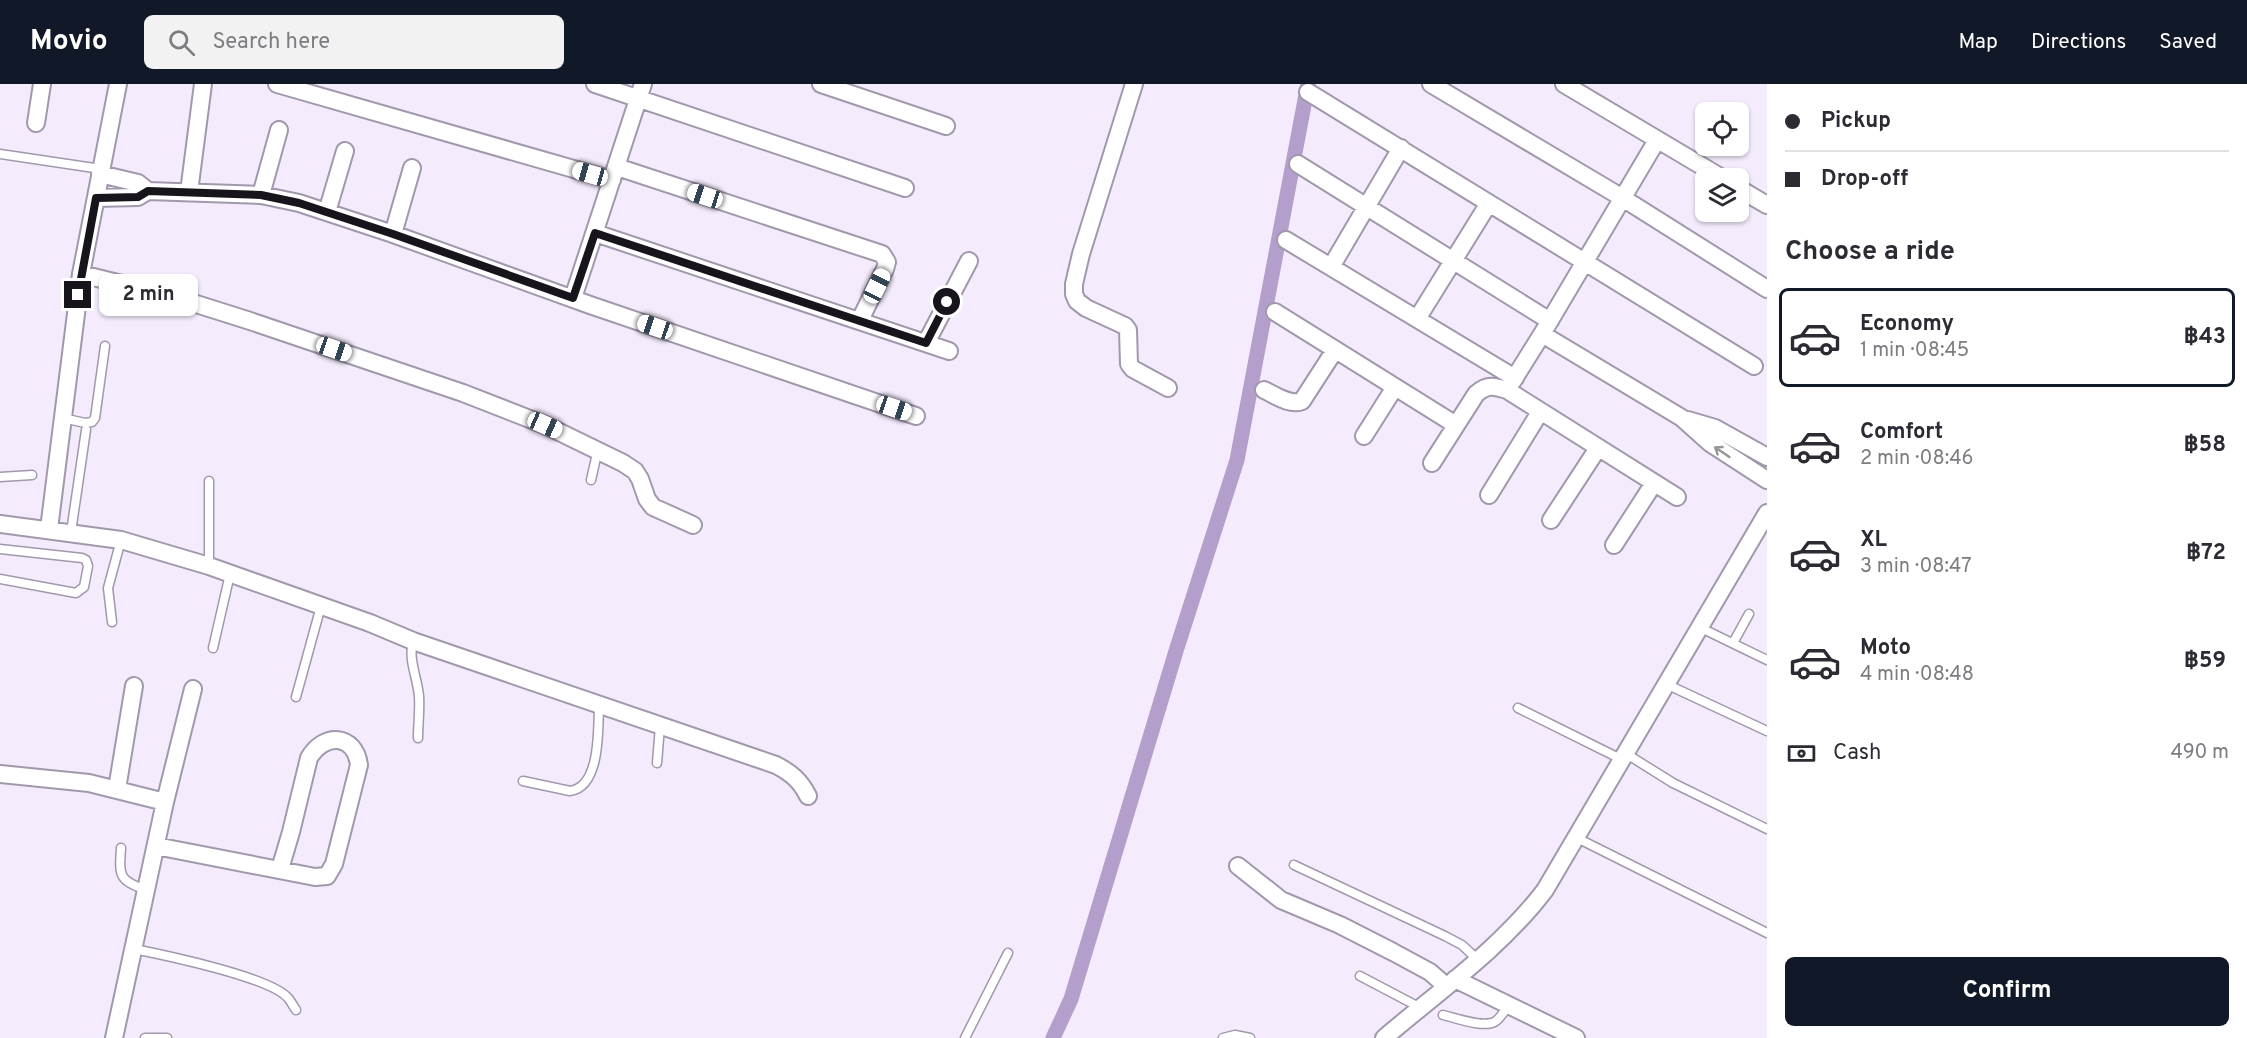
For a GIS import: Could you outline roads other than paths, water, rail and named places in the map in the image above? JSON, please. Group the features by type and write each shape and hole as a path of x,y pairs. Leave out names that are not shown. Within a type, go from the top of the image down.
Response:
{"street":[{"path":"36,123 42,84"},
{"path":"49,529 81,274 118,84"},
{"path":"189,192 203,84"},
{"path":"277,84 614,174 882,254 887,262 885,269 860,320"},
{"path":"595,84 640,91 905,188"},
{"path":"821,84 946,126"},
{"path":"1134,84 1081,254 1074,294 1077,301 1086,308 1125,326 1128,330 1129,364 1133,369 1168,388"},
{"path":"1431,84 1621,197 1767,289"},
{"path":"1564,84 1705,168"},
{"path":"573,298 640,91"},
{"path":"1308,92 1754,366"},
{"path":"261,195 279,130"},
{"path":"1511,384 1657,140"},
{"path":"1331,267 1401,148"},
{"path":"327,212 345,151"},
{"path":"1298,164 1453,261 1546,328 1682,418 1710,443 1766,476"},
{"path":"393,234 412,168"},
{"path":"101,172 138,183 148,191"},
{"path":"96,198 138,197 148,191 261,195 327,212 916,416"},
{"path":"1749,194 1767,205"},
{"path":"1417,319 1489,203"},
{"path":"595,233 949,351"},
{"path":"1286,240 1417,319 1511,384 1540,412 1677,497"},
{"path":"926,343 969,261"},
{"path":"81,274 171,296 247,320 463,393 545,425 598,449 635,471 653,507 693,525"},
{"path":"1275,312 1456,425"},
{"path":"1264,390 1288,401 1297,403 1302,401 1335,350"},
{"path":"1432,463 1476,394 1483,388 1511,384"},
{"path":"1364,436 1395,387"},
{"path":"1489,495 1540,412"},
{"path":"1682,418 1715,428 1767,458"},
{"path":"1551,520 1598,448"},
{"path":"1614,545 1654,483"},
{"path":"1384,1038 1450,983 1530,910 1545,890 1767,513"},
{"path":"0,524 121,540 209,566 413,641 776,765 792,773 808,796"},
{"path":"117,789 134,686"},
{"path":"114,1038 165,802 193,689"},
{"path":"156,846 321,877 327,876 331,871 345,826 359,765 358,757 345,743 324,741 315,747 309,758 280,869"},
{"path":"0,774 89,783 165,802"},
{"path":"1238,866 1281,900 1340,925 1450,983 1509,1005 1576,1038"}],"lane":[{"path":"0,154 101,172"},
{"path":"63,418 85,423 92,422 95,418 105,345"},
{"path":"71,532 86,429"},
{"path":"591,480 598,449"},
{"path":"0,477 32,475"},
{"path":"209,481 209,566"},
{"path":"112,622 108,588 121,540"},
{"path":"0,549 82,558 86,560 88,566 84,587 76,593 0,579"},
{"path":"213,648 230,574"},
{"path":"296,697 321,606"},
{"path":"1733,643 1749,614"},
{"path":"1699,627 1767,660"},
{"path":"413,641 410,651 419,698 418,738"},
{"path":"1666,684 1767,730"},
{"path":"523,781 570,791 583,786 597,753 599,705"},
{"path":"1518,708 1623,756 1767,829"},
{"path":"657,763 660,726"},
{"path":"1577,838 1767,933"},
{"path":"121,848 119,870 122,878 128,883 147,890"},
{"path":"1294,865 1445,936 1462,945 1477,958"},
{"path":"134,949 180,959 252,980 278,990 288,997 296,1010"},
{"path":"965,1038 1008,953"},
{"path":"1360,976 1419,1007"},
{"path":"1443,1015 1483,1024 1491,1023 1497,1021 1509,1005"},
{"path":"1223,1038 1235,1035 1250,1038"},
{"path":"145,1038 167,1038"}],"waterway":[{"path":"1053,1038 1071,999 1176,651 1237,460 1308,84"}]}
